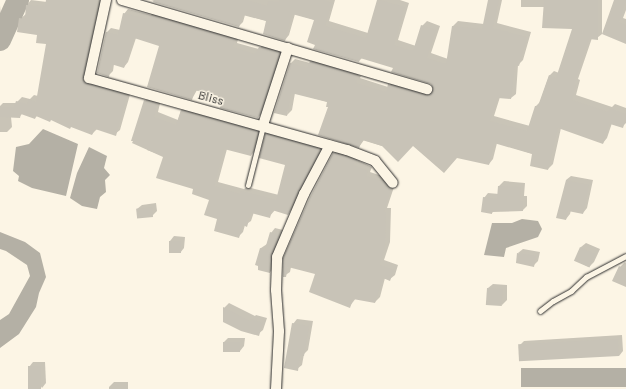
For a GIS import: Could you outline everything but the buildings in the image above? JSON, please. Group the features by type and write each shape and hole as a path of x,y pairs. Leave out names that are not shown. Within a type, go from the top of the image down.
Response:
{"street":[{"name":"Bliss","path":"106,0 89,78 263,125 330,145 375,162 394,183"},
{"path":"122,0 427,89"},
{"path":"263,125 288,48"},
{"path":"276,389 279,331 276,290 277,257 304,194 330,145"}],"lane":[{"path":"248,185 263,125"},
{"path":"540,311 553,301 571,291 586,277 626,256"}],"shaded area":[{"path":"43,129 78,144 66,196 32,188 18,181 19,176 13,171 16,147 29,144"},
{"path":"89,147 107,156 104,168 110,175 105,180 106,192 100,197 97,209 82,206 70,198 77,173"},
{"path":"522,219 538,221 542,229 538,237 506,248 504,257 484,255 492,223 512,223"},
{"path":"0,232 25,242 40,253 46,277 39,293 36,307 19,334 0,348 0,320 9,314 30,276 27,265 6,251 0,249"},
{"path":"521,368 626,368 626,387 521,387"}],"waterway":[{"path":"0,40 18,0"}]}
